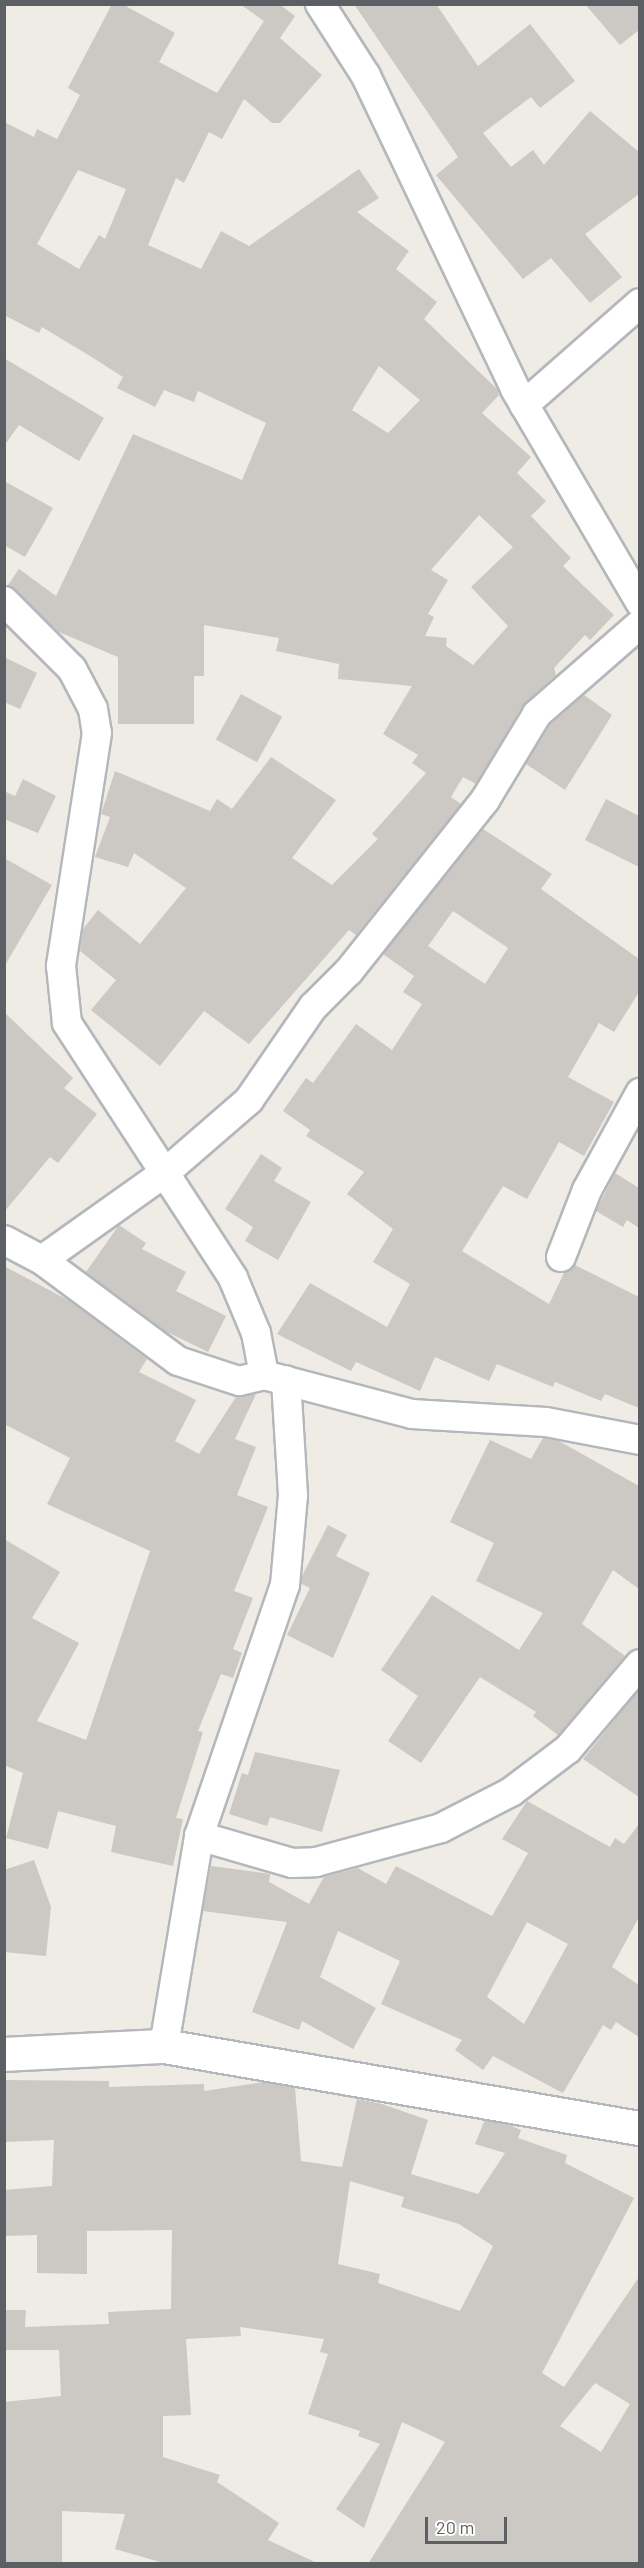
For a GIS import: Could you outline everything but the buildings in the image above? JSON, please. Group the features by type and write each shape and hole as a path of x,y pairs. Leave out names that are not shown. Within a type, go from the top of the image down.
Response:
{"street":[{"path":"320,4 366,76 524,405 639,602"},
{"path":"524,405 639,303"},
{"path":"4,601 72,669 93,709 97,733 62,966 62,999 67,1023 233,1278 275,1378 293,1495 285,1585 199,1836 164,2046"},
{"path":"42,1260 166,1172 249,1100 313,1007 349,971 485,800 537,714 639,624"},
{"path":"561,1257 587,1190 639,1093"},
{"path":"4,1240 42,1260 177,1360 238,1381 275,1378 412,1414 546,1422 639,1440"},
{"path":"199,1836 292,1863 316,1862 441,1828 511,1792 568,1749 639,1664"},
{"path":"4,2054 164,2046 639,2128"}]}
